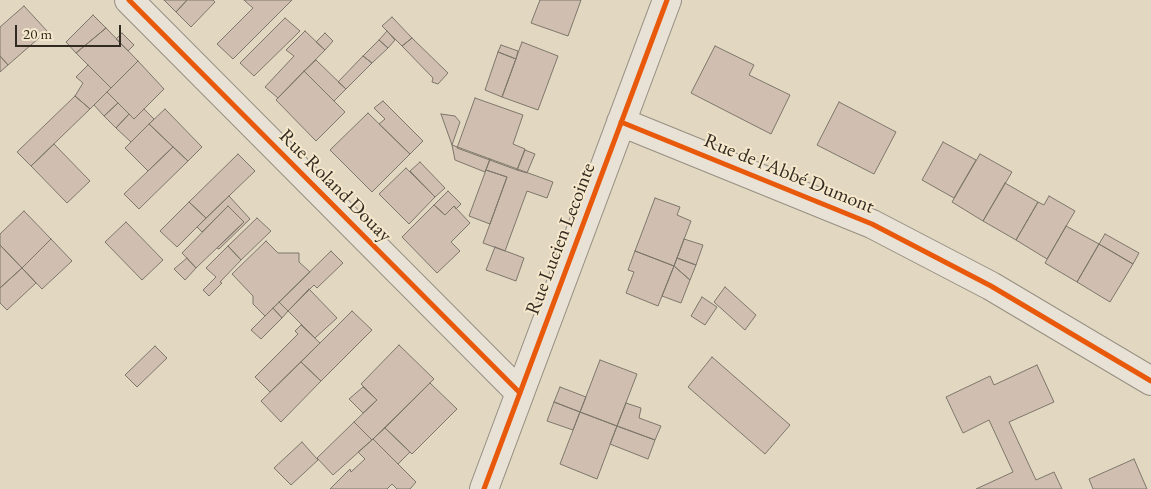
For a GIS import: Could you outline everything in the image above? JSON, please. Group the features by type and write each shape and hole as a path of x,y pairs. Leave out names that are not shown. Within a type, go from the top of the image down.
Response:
{"street":[{"name":"Rue Roland Douay","path":"129,0 520,393"},
{"name":"Rue Lucien Lecointe","path":"484,489 667,0"},
{"name":"Rue de l'Abbé Dumont","path":"621,122 872,224 991,286 1151,381"}],"building":[{"path":"164,0 187,0 176,12"},
{"path":"187,0 213,0 215,2 191,27 176,12"},
{"path":"244,0 292,0 233,59 217,44 253,8"},
{"path":"540,0 581,0 568,36 531,23"},
{"path":"24,6 47,31 8,65 0,56 0,27"},
{"path":"93,15 106,28 76,53 66,42"},
{"path":"392,17 412,38 402,46 382,26"},
{"path":"285,18 300,31 254,76 240,63"},
{"path":"106,28 138,61 111,88 76,53"},
{"path":"305,31 325,50 278,98 265,87 294,56 286,50"},
{"path":"387,31 395,40 388,48 379,40"},
{"path":"122,33 134,45 128,51 116,39"},
{"path":"325,33 333,41 325,50 316,42"},
{"path":"412,38 448,73 438,84 432,82 433,78 402,46"},
{"path":"379,40 388,48 372,63 363,56"},
{"path":"522,42 558,56 538,110 502,97"},
{"path":"501,45 518,51 516,59 498,52"},
{"path":"715,46 754,65 749,75 790,95 771,134 691,93"},
{"path":"498,52 516,59 502,97 485,90"},
{"path":"0,56 8,65 0,72"},
{"path":"363,56 372,63 346,89 338,82"},
{"path":"316,60 346,89 334,101 304,71"},
{"path":"138,61 164,89 134,119 107,92"},
{"path":"88,65 111,88 90,109 75,96 83,83 76,77"},
{"path":"304,71 345,112 316,141 276,100"},
{"path":"107,92 118,103 104,116 94,105"},
{"path":"75,96 90,109 31,166 17,152"},
{"path":"475,98 523,115 513,144 525,149 517,170 457,148"},
{"path":"383,101 423,141 410,154 379,124 385,119 374,108"},
{"path":"839,102 896,132 874,174 817,145"},
{"path":"118,103 129,114 116,128 104,116"},
{"path":"144,109 154,119 131,142 116,128 129,114 134,119"},
{"path":"165,109 202,147 188,161 149,124"},
{"path":"368,113 410,154 372,192 330,150"},
{"path":"441,114 455,116 460,122 452,145"},
{"path":"149,124 173,147 148,171 125,148"},
{"path":"943,142 976,160 954,198 922,180"},
{"path":"54,144 90,181 67,203 31,166"},
{"path":"452,145 490,159 485,172 455,160"},
{"path":"173,147 188,161 139,209 124,194"},
{"path":"525,150 535,154 527,173 517,170"},
{"path":"238,154 255,171 206,218 189,202"},
{"path":"980,154 1012,172 983,221 952,202"},
{"path":"490,159 553,182 547,198 527,191 505,251 483,243 507,177 486,170"},
{"path":"420,162 445,188 435,197 410,171"},
{"path":"406,168 435,197 409,224 379,194"},
{"path":"486,170 507,177 490,224 469,216"},
{"path":"1005,183 1038,202 1016,240 983,221"},
{"path":"448,191 461,204 456,209 454,206 445,215 434,205"},
{"path":"229,196 250,219 219,249 217,248 244,222 228,206 202,232 197,227"},
{"path":"1049,196 1075,211 1047,259 1016,240 1038,202 1044,205"},
{"path":"655,198 680,207 677,215 691,221 674,266 635,251"},
{"path":"189,202 206,218 177,247 160,231"},
{"path":"434,205 445,215 454,206 470,223 451,242 460,251 437,273 402,237"},
{"path":"228,206 244,222 196,268 182,253"},
{"path":"24,211 51,239 22,268 0,245 0,234"},
{"path":"257,218 271,231 241,260 228,246"},
{"path":"126,222 163,260 142,280 105,242"},
{"path":"1066,226 1099,244 1077,282 1045,263"},
{"path":"1105,234 1139,253 1133,264 1099,244"},
{"path":"51,239 72,261 42,289 22,268"},
{"path":"684,239 703,245 696,265 677,258"},
{"path":"266,241 278,253 299,253 299,262 310,272 265,316 253,304 253,296 232,274"},
{"path":"1099,244 1133,264 1110,302 1077,282"},
{"path":"0,245 22,268 0,288"},
{"path":"228,246 241,260 209,296 203,290 216,277 206,268"},
{"path":"495,247 524,258 516,281 486,270"},
{"path":"331,251 343,263 317,288 314,285 288,311 279,302"},
{"path":"635,251 674,266 658,306 626,293 634,272 628,270"},
{"path":"187,258 196,268 185,280 174,269"},
{"path":"677,258 696,265 690,280 674,266"},
{"path":"674,266 690,280 681,303 662,296"},
{"path":"22,268 36,283 7,310 0,303 0,288"},
{"path":"725,287 756,315 745,330 714,302"},
{"path":"309,289 337,318 315,338 288,311"},
{"path":"702,297 717,307 705,325 691,316"},
{"path":"279,302 288,311 282,318 273,308"},
{"path":"273,308 282,318 261,339 251,330"},
{"path":"352,311 372,330 321,381 301,362"},
{"path":"301,325 320,343 270,392 255,377 298,334 295,331"},
{"path":"399,345 434,379 372,440 354,422 377,400 361,384"},
{"path":"155,346 167,358 137,387 125,375"},
{"path":"712,357 790,425 765,454 688,387"},
{"path":"600,360 637,374 617,426 580,412"},
{"path":"301,362 321,381 281,422 261,401"},
{"path":"1037,365 1054,402 1009,422 1036,480 1054,472 1062,489 976,489 1013,472 989,420 963,433 946,397 990,376 994,385"},
{"path":"430,383 457,409 412,454 385,428"},
{"path":"363,387 377,400 363,413 349,399"},
{"path":"560,387 586,397 580,412 554,402"},
{"path":"554,402 580,412 573,430 547,421"},
{"path":"626,403 641,408 639,418 661,426 655,440 617,426"},
{"path":"580,412 617,426 597,479 560,464"},
{"path":"354,422 372,440 333,475 317,458"},
{"path":"617,426 655,440 648,459 610,444"},
{"path":"385,428 410,452 398,464 373,439"},
{"path":"373,439 416,482 410,489 397,489 392,484 387,489 330,489 350,469 351,472 365,459 358,452"},
{"path":"302,442 318,460 291,485 274,468"},
{"path":"1134,459 1147,489 1093,489 1089,479"}],"cycle path":[{"path":"129,0 520,393"},
{"path":"484,489 667,0"},
{"path":"621,122 872,224 991,286 1151,381"}]}
